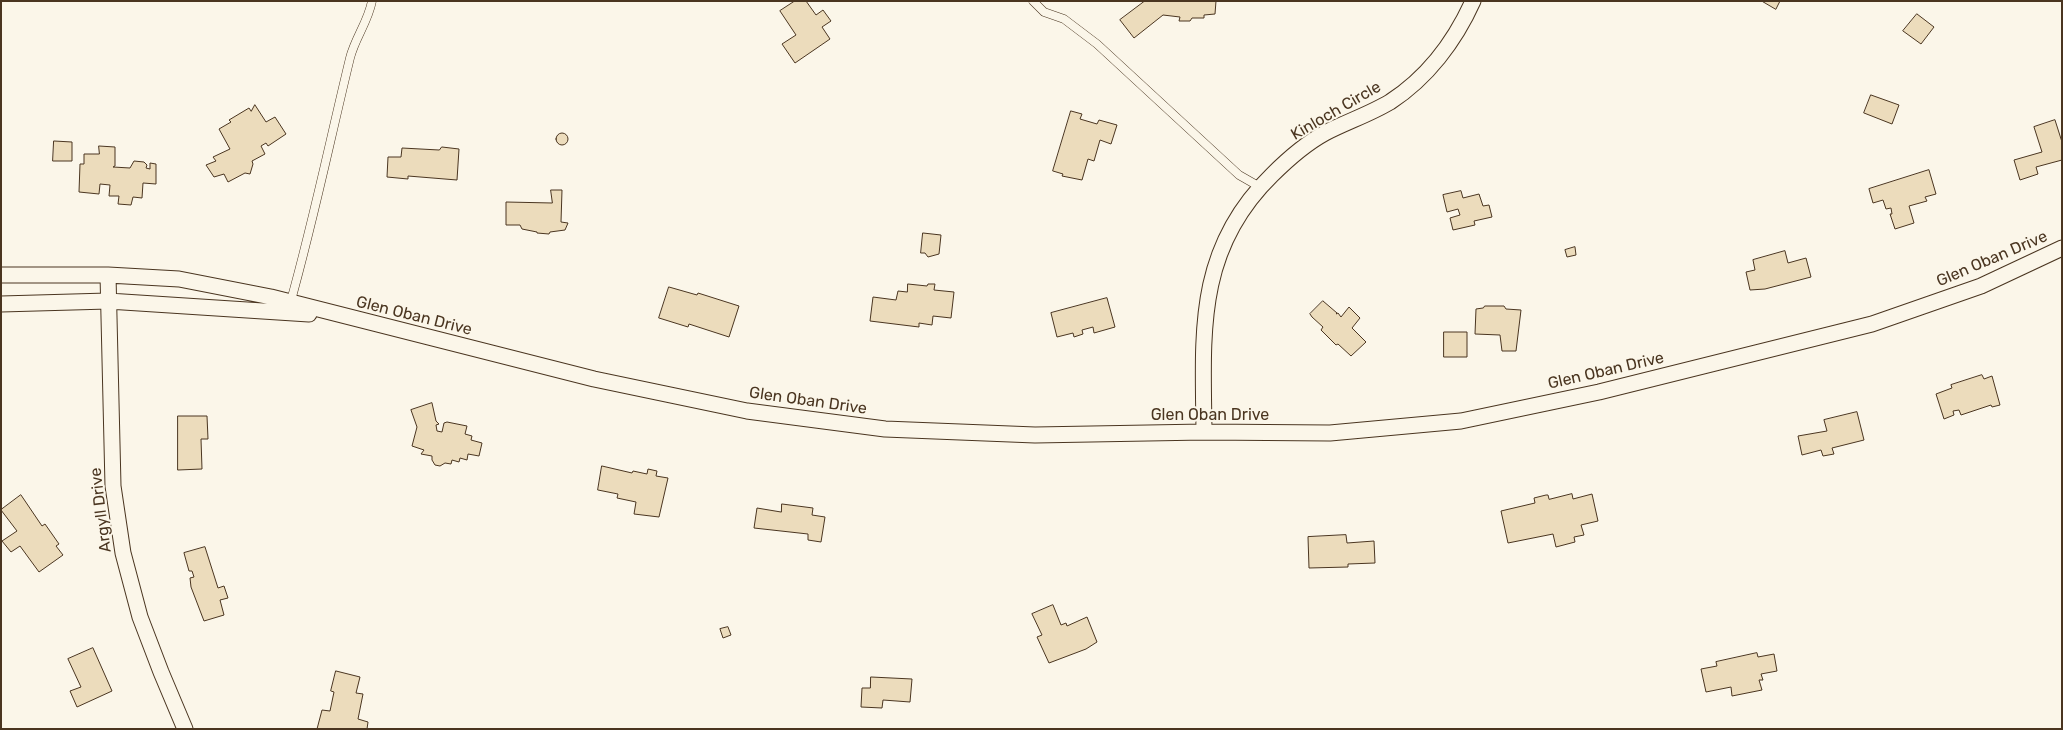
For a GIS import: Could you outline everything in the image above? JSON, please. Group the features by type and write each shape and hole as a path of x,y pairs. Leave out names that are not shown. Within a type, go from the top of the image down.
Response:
{"street":[{"name":"Kinloch Circle","path":"1204,432 1203,339 1208,296 1218,254 1236,218 1260,187 1290,157 1323,134 1389,102 1428,71 1452,39 1473,1"},
{"name":"Glen Oban Drive","path":"1,304 108,301 289,308 343,316 594,378 747,411 885,429 1035,436 1204,432 1330,433 1461,422 1599,392 1872,324 1981,286 2062,248"},
{"name":"Glen Oban Drive","path":"1,275 108,275 179,279 289,308"},
{"name":"Argyll Drive","path":"108,275 114,486 123,553 140,617 186,729"}],"lane":[{"path":"289,308 303,260 352,48 370,14 372,1"},
{"path":"1033,1 1044,12 1064,19 1098,44 1239,175 1260,187"}],"building":[{"path":"795,1 806,1 816,15 823,10 831,21 822,27 830,39 795,63 782,44 796,35 780,11"},
{"path":"1145,1 1216,1 1215,14 1204,15 1204,18 1192,18 1190,21 1179,21 1180,17 1163,15 1134,38 1120,20"},
{"path":"1762,1 1780,1 1776,9"},
{"path":"1917,14 1934,27 1921,44 1903,31"},
{"path":"1871,95 1899,105 1892,124 1864,113"},
{"path":"255,105 266,122 275,117 286,134 268,146 266,143 261,146 265,154 252,161 250,174 245,173 228,182 224,174 214,177 206,165 216,161 213,157 230,149 219,129 231,122 229,120 249,108 251,111"},
{"path":"1071,111 1082,114 1080,119 1097,124 1099,120 1117,125 1111,144 1100,140 1094,161 1088,159 1082,180 1062,176 1063,174 1053,171"},
{"path":"2055,120 2062,142 2062,160 2036,167 2038,174 2020,180 2014,160 2042,152 2034,127"},
{"path":"560,133 564,133 568,139 564,145 560,145 556,141 556,137"},
{"path":"54,141 72,142 72,161 53,161"},
{"path":"99,146 115,147 115,166 113,167 130,168 134,161 144,162 147,165 146,168 150,169 150,163 156,164 156,184 143,183 142,198 133,197 131,205 118,204 119,196 109,196 110,185 100,184 99,194 79,192 80,164 84,164 84,154 99,154"},
{"path":"442,147 459,149 457,180 408,176 408,179 387,177 388,157 401,157 402,148 439,150"},
{"path":"1929,170 1936,194 1925,197 1927,201 1909,206 1914,223 1895,229 1890,214 1892,214 1891,208 1886,209 1883,200 1873,203 1869,189"},
{"path":"551,190 562,190 561,222 568,223 565,230 550,232 549,234 537,233 522,229 520,225 506,225 506,202 552,203"},
{"path":"1461,191 1463,198 1479,194 1483,206 1489,205 1492,217 1474,221 1475,225 1453,230 1450,218 1460,215 1458,209 1447,212 1443,195"},
{"path":"923,233 941,235 939,254 928,257 925,253 921,253"},
{"path":"1575,247 1576,255 1567,257 1565,250"},
{"path":"1785,251 1788,263 1806,258 1811,277 1765,289 1750,290 1746,272 1755,270 1753,260"},
{"path":"908,284 927,286 928,284 935,284 934,290 954,292 951,318 933,316 932,325 919,323 919,327 870,321 873,297 896,300 898,291 907,292"},
{"path":"669,287 697,295 698,293 739,306 729,337 689,324 688,327 659,318"},
{"path":"1107,298 1115,327 1094,333 1093,327 1082,330 1083,334 1074,337 1073,333 1057,337 1051,313"},
{"path":"1323,301 1341,317 1349,307 1360,318 1352,328 1366,342 1351,356 1338,344 1336,345 1321,330 1323,327 1310,314"},
{"path":"1485,306 1504,306 1506,309 1521,310 1516,351 1502,351 1500,335 1475,334 1476,309"},
{"path":"1444,332 1467,332 1467,357 1444,357"},
{"path":"1982,375 1984,379 1992,376 2000,405 1992,407 1991,405 1961,415 1959,410 1953,411 1954,415 1944,419 1936,394 1952,388 1951,385"},
{"path":"432,403 436,421 439,424 436,425 437,431 442,432 444,423 447,422 467,426 465,434 472,436 471,440 482,443 479,456 468,454 467,460 460,458 459,462 452,460 451,464 445,463 440,466 435,465 432,456 421,454 424,450 412,446 417,427 411,410"},
{"path":"1857,412 1864,440 1832,448 1834,454 1823,456 1821,450 1802,455 1798,436 1827,431 1824,420"},
{"path":"178,416 207,416 208,439 201,439 202,469 178,470"},
{"path":"602,466 632,473 633,471 647,474 648,469 657,471 656,476 668,478 659,517 634,514 636,502 617,498 618,494 598,490"},
{"path":"1572,494 1573,499 1592,494 1598,521 1581,525 1584,535 1574,537 1575,542 1556,547 1553,534 1508,543 1501,511 1535,503 1534,498 1546,495 1548,495 1549,499"},
{"path":"21,495 42,526 45,524 59,544 56,546 63,555 39,572 20,546 11,552 2,541 17,531 1,510"},
{"path":"782,504 813,508 812,515 825,517 821,542 808,540 808,534 754,528 757,508 781,512"},
{"path":"1346,535 1347,543 1374,541 1375,563 1348,564 1348,567 1309,568 1308,537"},
{"path":"205,547 218,588 224,586 228,598 220,600 224,615 204,621 191,587 190,578 194,577 192,571 189,571 184,553"},
{"path":"1053,605 1061,625 1066,623 1067,626 1087,617 1097,642 1086,649 1049,663 1037,637 1042,635 1032,614"},
{"path":"728,627 731,635 723,638 720,629"},
{"path":"93,648 112,691 77,707 70,691 81,687 68,659"},
{"path":"1757,653 1758,657 1774,654 1777,671 1761,674 1763,680 1759,680 1762,690 1732,696 1731,687 1706,692 1701,669 1717,666 1716,662"},
{"path":"336,671 360,677 356,693 363,694 358,719 368,722 367,729 317,729 322,710 330,711 334,692 331,691"},
{"path":"871,677 912,679 910,702 883,700 882,708 861,707 862,688 870,688"}]}
